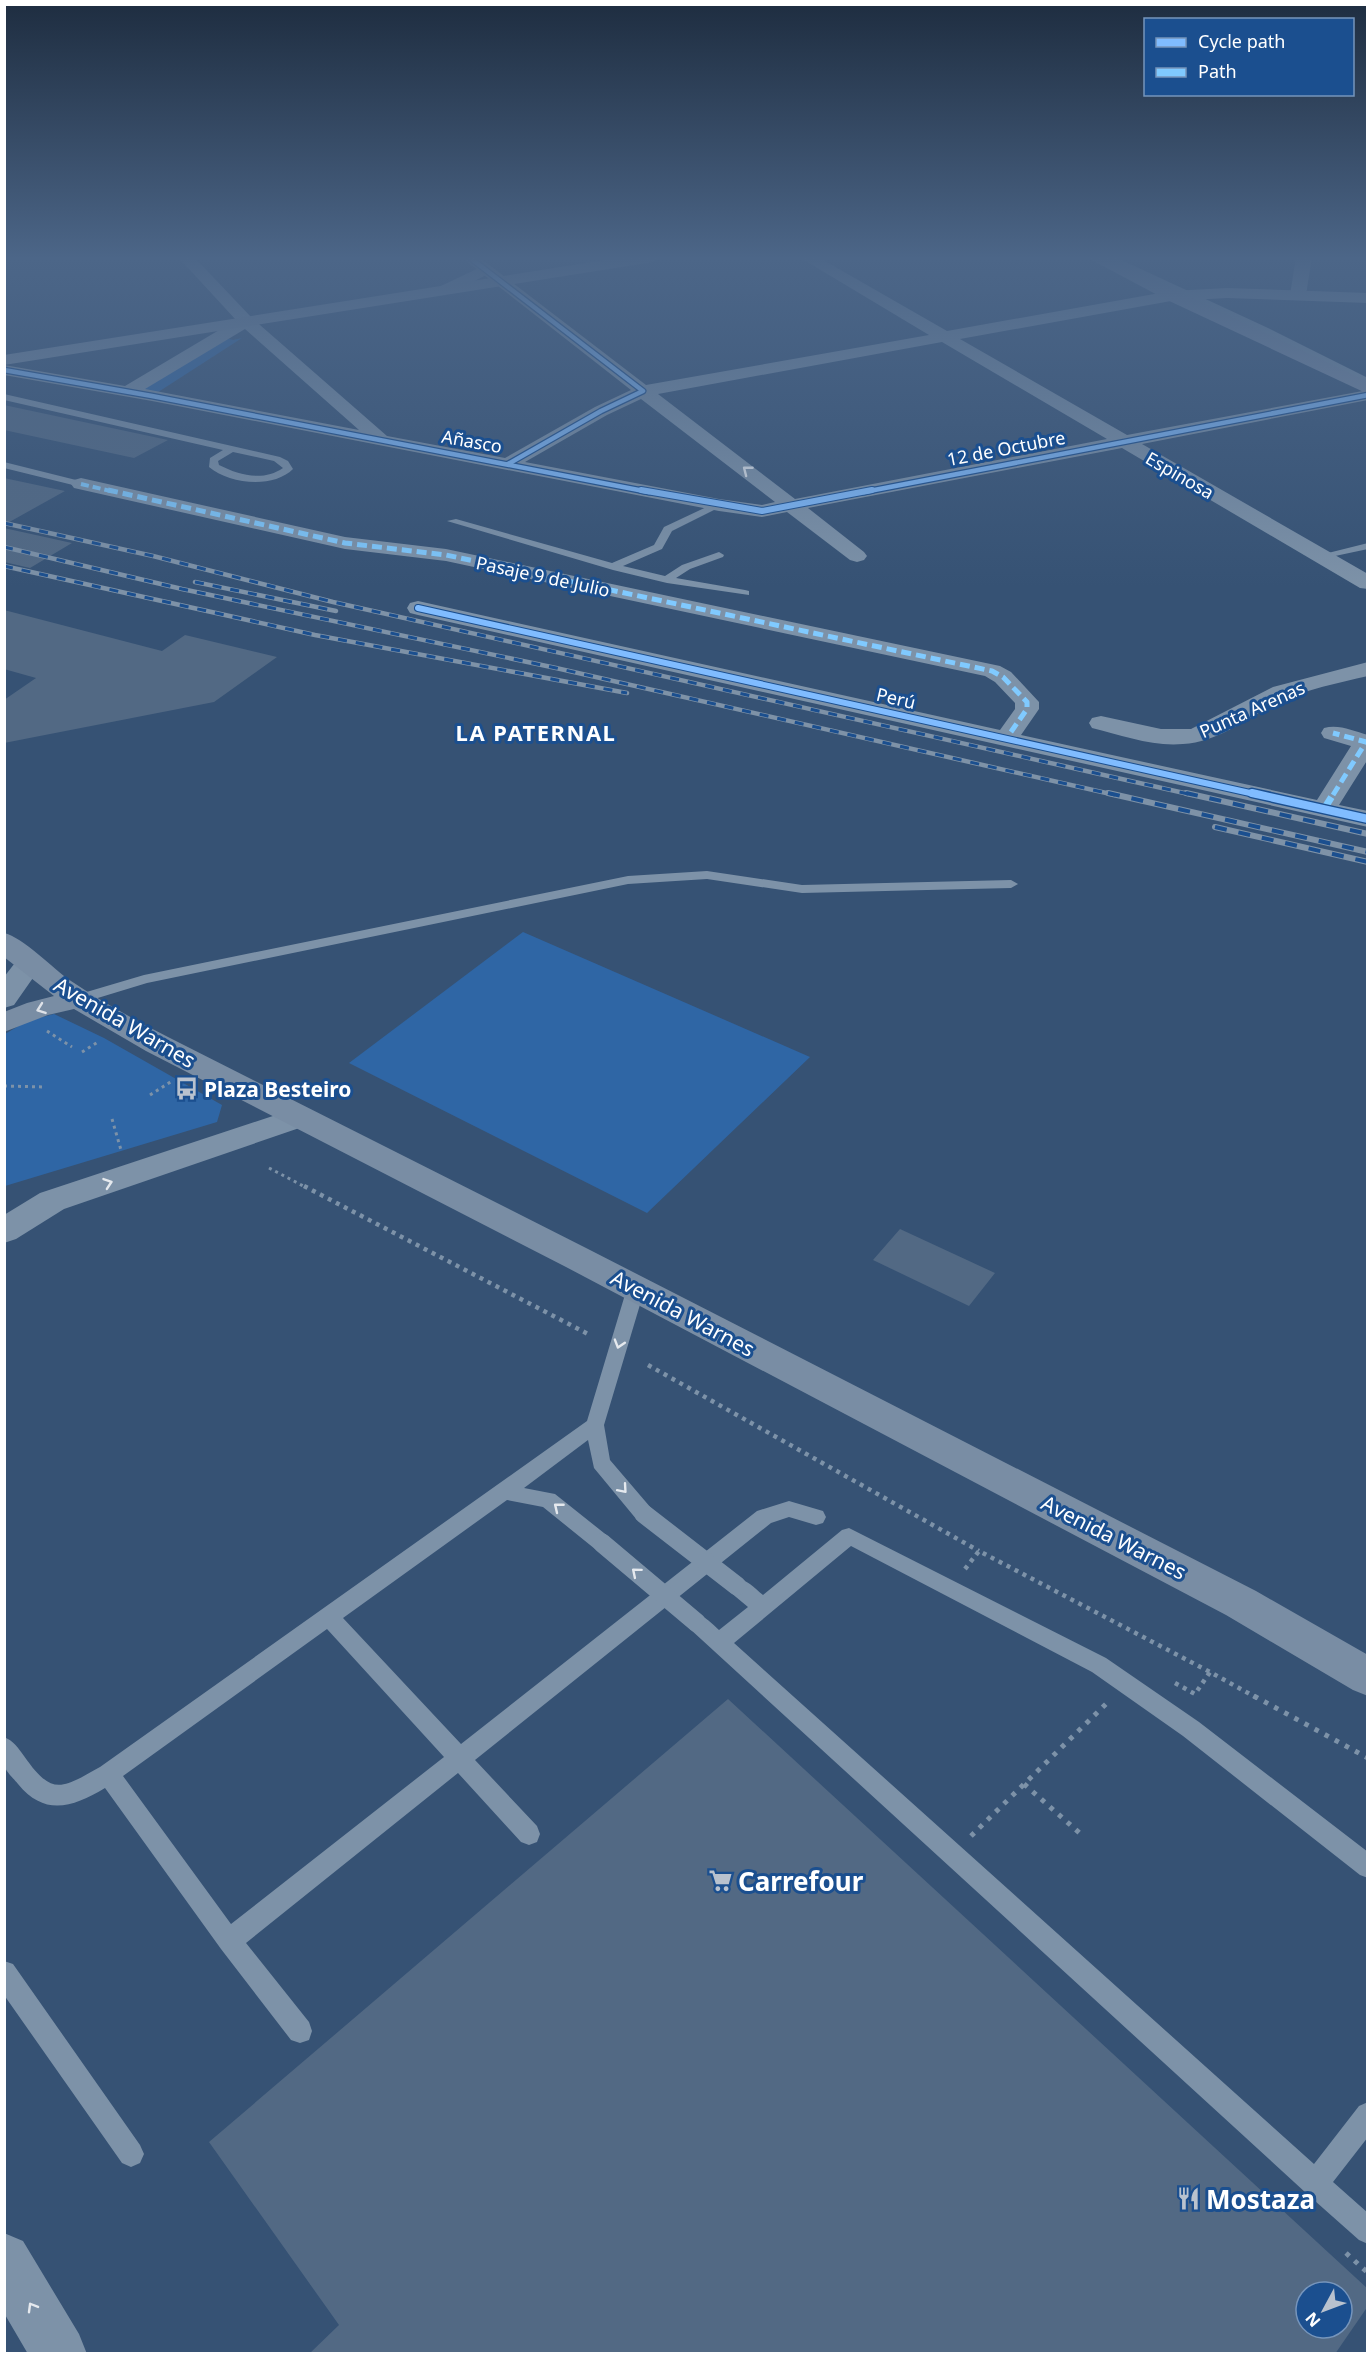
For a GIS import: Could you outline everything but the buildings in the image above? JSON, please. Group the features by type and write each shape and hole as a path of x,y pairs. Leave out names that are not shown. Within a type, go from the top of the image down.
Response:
{"main road":[{"path":"1327,367 1368,389"},
{"name":"Avenida Warnes","path":"4,941 28,964 78,999 124,1026 636,1288 1241,1604 1368,1677"},
{"path":"4,1023 38,1009 78,999"}],"street":[{"path":"128,392 169,367"},
{"path":"152,396 197,367"},
{"path":"298,367 382,441"},
{"path":"613,367 857,556"},
{"path":"508,464 601,411 644,391 778,367"},
{"name":"Espinosa","path":"997,367 1368,583"},
{"name":"Añasco","path":"4,370 152,396 719,505 762,511 793,506"},
{"name":"12 de Octubre","path":"793,506 1368,395"},
{"name":"Pasaje 9 de Julio","path":"81,484 345,543 446,555 992,671 1003,677 1027,702 1027,709 1006,739"},
{"name":"Perú","path":"418,608 1368,819"},
{"name":"Punta Arenas","path":"1101,723 1174,737 1196,735 1231,721 1268,698 1294,687 1368,669"},
{"path":"1324,809 1366,742 1333,734"},
{"path":"4,999 28,964"},
{"path":"4,1206 52,1201 300,1117"},
{"path":"4,1231 52,1201"},
{"path":"4,2260 59,2354"}],"lane":[{"path":"1338,367 1368,382"},
{"path":"1348,367 1368,376"},
{"path":"4,397 232,448 277,459 285,463 288,468 284,473 268,478 253,479 227,474 214,467 213,460 232,448"},
{"name":"Pasaje 9 de Julio","path":"4,465 81,484"},
{"path":"613,567 658,547 668,529 719,505"},
{"path":"452,521 613,567 667,580 745,593"},
{"path":"1321,556 1368,546"},
{"path":"667,580 686,567 719,555"},
{"path":"78,999 144,979 628,880 707,875 802,889 1011,884"},
{"path":"636,1288 595,1425 601,1463 644,1514 762,1606"},
{"path":"4,1747 28,1781 41,1794 62,1796 81,1791 329,1617 595,1425"},
{"path":"504,1492 549,1500 720,1642 1368,2231"},
{"path":"229,1941 765,1517 789,1509 816,1516"},
{"path":"720,1642 849,1536 1099,1665 1191,1729 1368,1867"},
{"path":"329,1617 529,1834"},
{"path":"108,1774 229,1941 300,2031"},
{"path":"4,1973 131,2154"},
{"path":"1316,2184 1368,2115"}],"path":[{"path":"82,1052 104,1038"},
{"path":"150,1095 176,1078"},
{"path":"4,1086 46,1087"},
{"path":"112,1119 121,1151"},
{"path":"269,1168 588,1334"},
{"path":"648,1365 979,1551 1368,1758"},
{"path":"965,1569 979,1551"},
{"path":"1195,1694 1210,1672"},
{"path":"953,1854 1126,1684"},
{"path":"1024,1784 1083,1836"}],"shaded area":[{"path":"173,367 197,367 152,396 128,392"},
{"path":"523,932 810,1057 647,1213 349,1063"},
{"path":"54,1014 104,1038 222,1105 217,1122 5,1186 5,1034 27,1021"}],"railway":[{"path":"4,523 153,556 333,602 1193,795"},
{"path":"4,547 182,589 556,668 1115,795"},
{"path":"4,566 315,635 627,693"},
{"path":"195,582 336,611"},
{"path":"1108,793 1368,852"},
{"path":"1186,793 1368,834"},
{"path":"1215,827 1368,862"}],"marked path":[{"path":"81,484 345,543 446,555 992,671 1003,677 1027,702 1027,709 1006,739"},
{"path":"1324,809 1366,742 1333,733"}],"cycle path":[{"path":"508,464 601,411 643,391 612,367"},
{"path":"4,370 152,396 719,505 762,511 1368,395"},
{"path":"418,608 1368,819"}],"place":[{"name":"Plaza Besteiro","path":"186,1089"},
{"name":"Carrefour","path":"720,1881"},
{"name":"Mostaza","path":"1188,2199"}],"district":[{"name":"LA PATERNAL","path":"536,732"}]}
